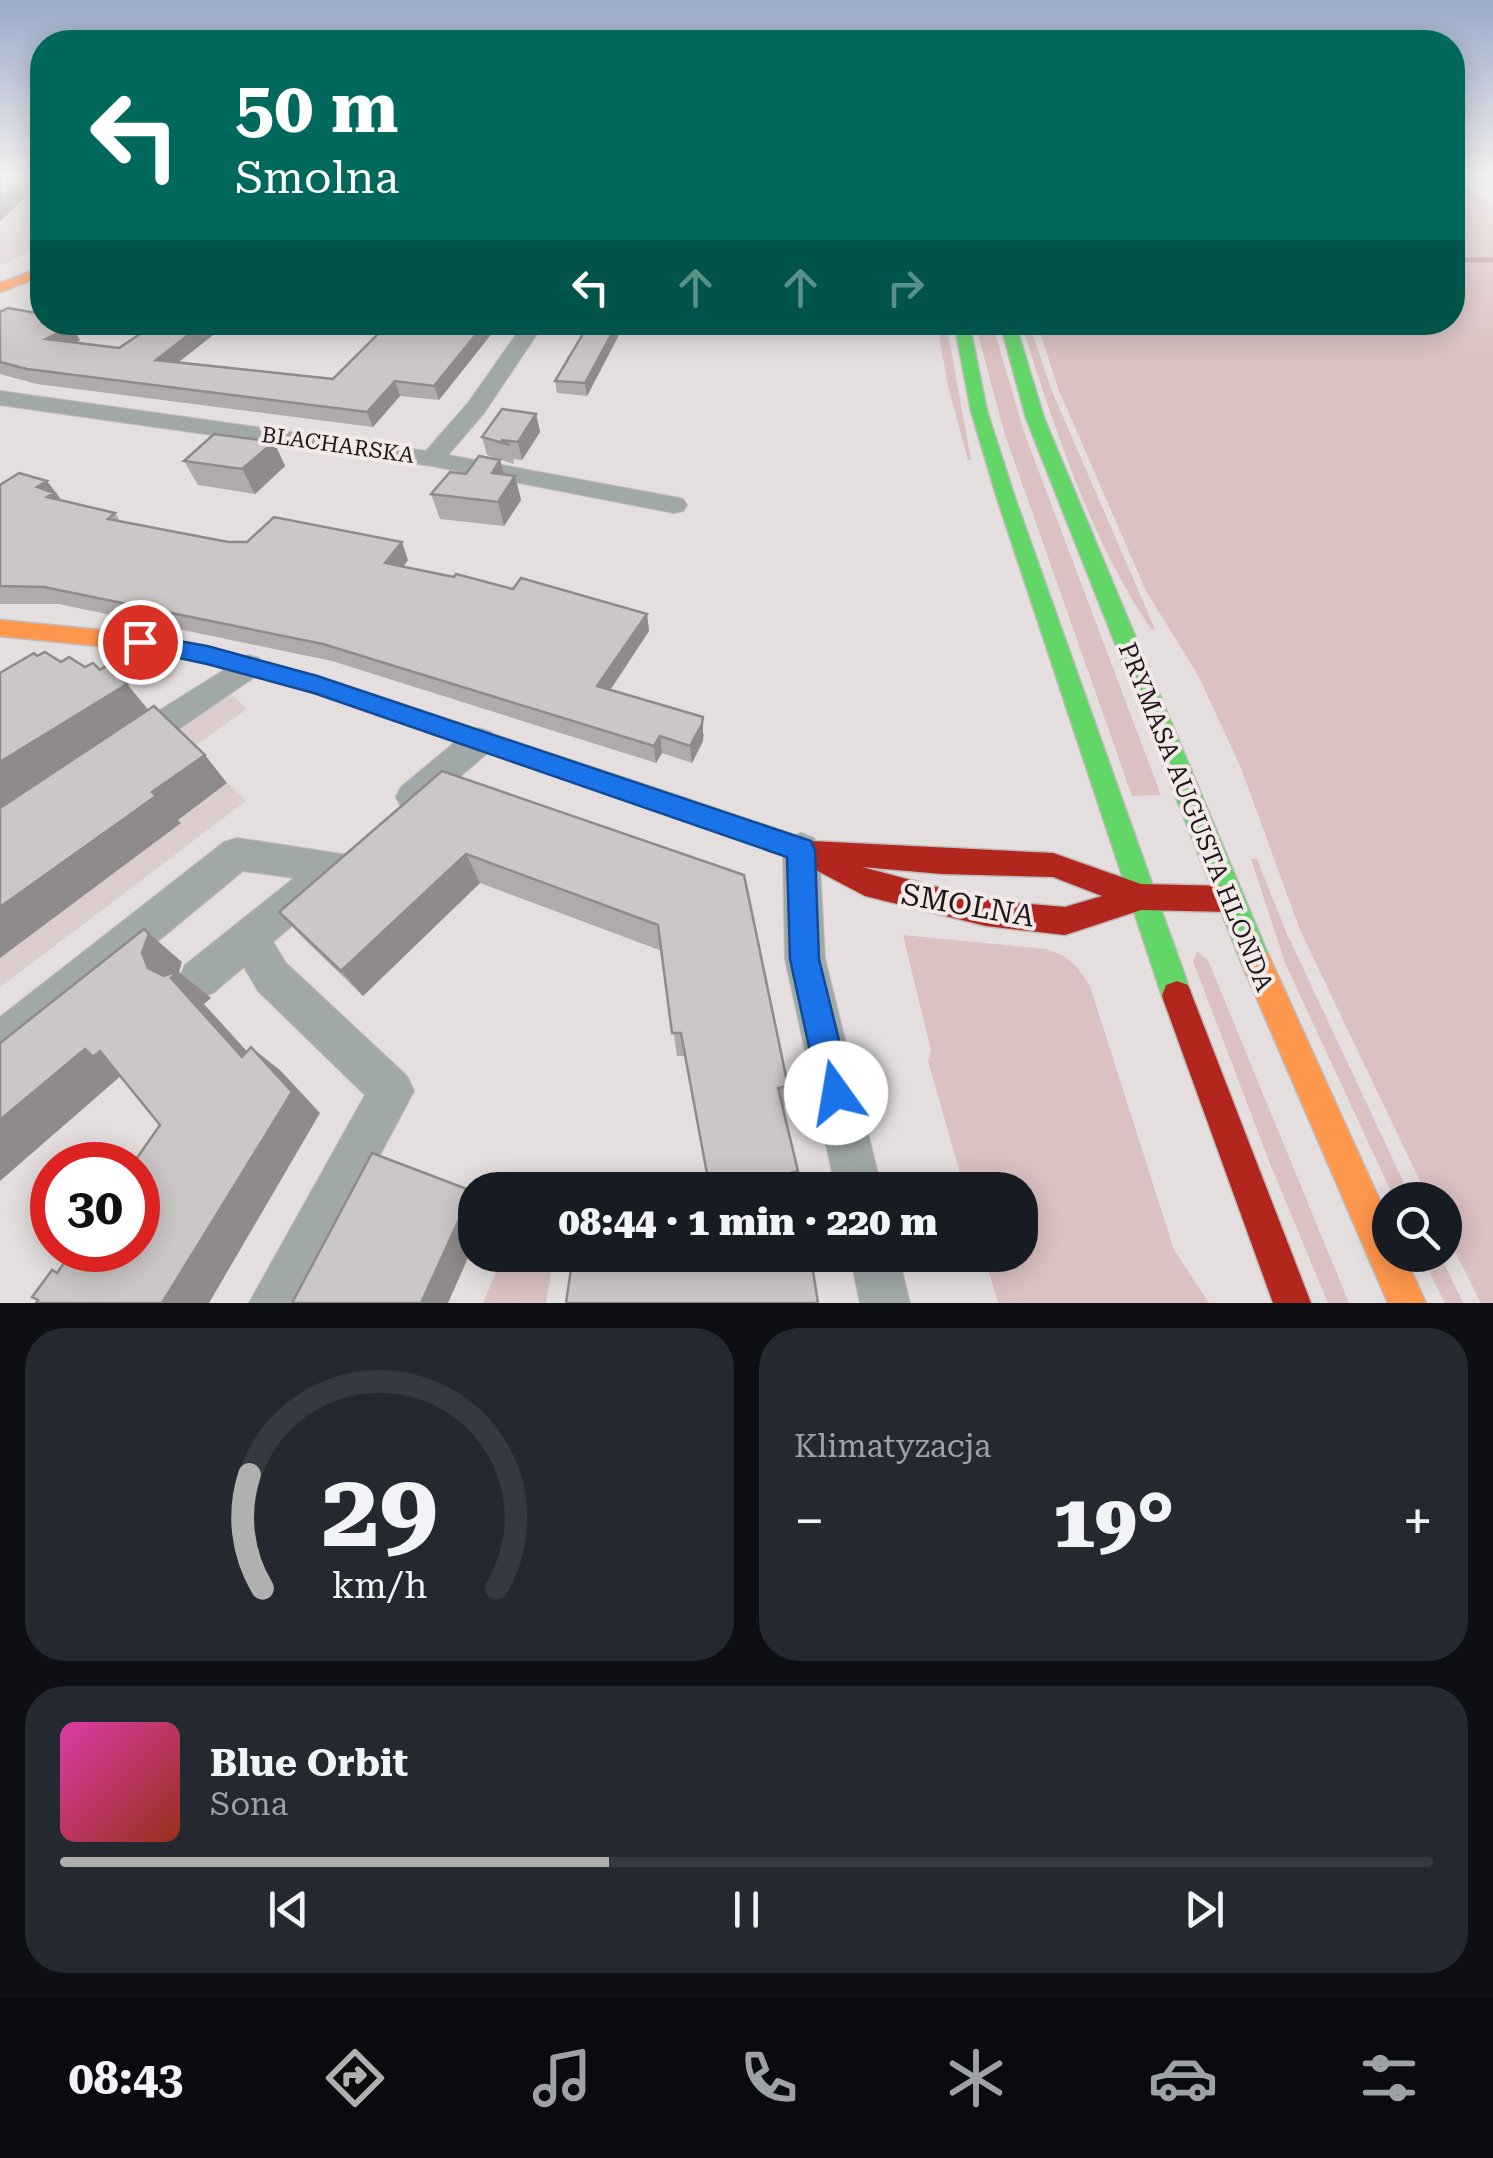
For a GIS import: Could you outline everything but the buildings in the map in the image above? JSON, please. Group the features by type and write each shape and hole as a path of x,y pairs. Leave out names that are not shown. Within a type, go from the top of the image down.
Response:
{"main road":[{"path":"2,286 30,268"},
{"path":"2,286 30,276"},
{"path":"963,335 974,387 1007,494 1141,897 1235,1159 1292,1303"},
{"name":"PRYMASA AUGUSTA HLONDA","path":"1011,335 1035,418 1228,898 1407,1303"},
{"name":"SMOLNA","path":"0,628 140,642 317,685 801,850 864,883 986,913 1065,921 1141,897 1228,898"},
{"name":"SMOLNA","path":"801,850 942,862 1053,865 1141,897"}],"street":[{"path":"432,459 476,408 526,335"},
{"name":"BLACHARSKA","path":"0,398 432,459 598,492 646,479 660,485 662,503"},
{"path":"114,756 248,666"},
{"path":"392,816 479,741"},
{"path":"801,850 804,959 855,1172"},
{"path":"0,1044 236,854 350,854 199,980"},
{"path":"249,938 272,977 392,1091 274,1303"},
{"path":"878,1272 885,1303"}],"shaded area":[{"path":"0,234 30,234 30,252 0,266"},
{"path":"1465,234 1493,234 1493,1303 1481,1303 1462,1266 1462,1182 1420,1182 1300,930 1241,768 1199,677 1146,591 1058,388 1041,335 1465,335"},
{"path":"939,335 948,335 971,460 968,460"},
{"path":"978,335 996,335 1025,435 1161,795 1132,796 1005,435"},
{"path":"1025,335 1033,335 1051,389 1155,629 1151,629 1110,558 1061,441"},
{"path":"230,693 247,709 192,748 246,801 0,987 0,851"},
{"path":"1251,859 1257,859 1287,934 1404,1182 1387,1182 1285,963"},
{"path":"903,935 1046,949 1077,967 1090,986 1174,1250 1209,1303 998,1303 989,1272 1038,1272 1038,1172 960,1172 928,1061 931,1051"},
{"path":"1197,952 1208,960 1349,1303 1328,1303 1193,961"},
{"path":"496,1272 551,1272 546,1303 483,1303"},
{"path":"1430,1272 1448,1272 1463,1303 1445,1303"}],"waterway":[{"path":"1465,260 1493,260"}],"traffic: fast":[{"path":"964,335 979,411 1006,498 1177,996"},
{"path":"1011,335 1035,418 1257,964"}],"traffic: slow":[{"path":"0,288 30,276"},
{"path":"0,628 139,642 207,655 317,685 681,808"},
{"path":"1257,964 1407,1303"}],"traffic: jam":[{"path":"681,808 801,849 865,883 986,913 1065,921 1141,897"},
{"path":"816,851 942,862 1053,865 1141,897 1228,899"},
{"path":"1177,996 1292,1303"}],"route":[{"path":"140,642 207,655 317,685 801,850 804,959 836,1093"}]}
